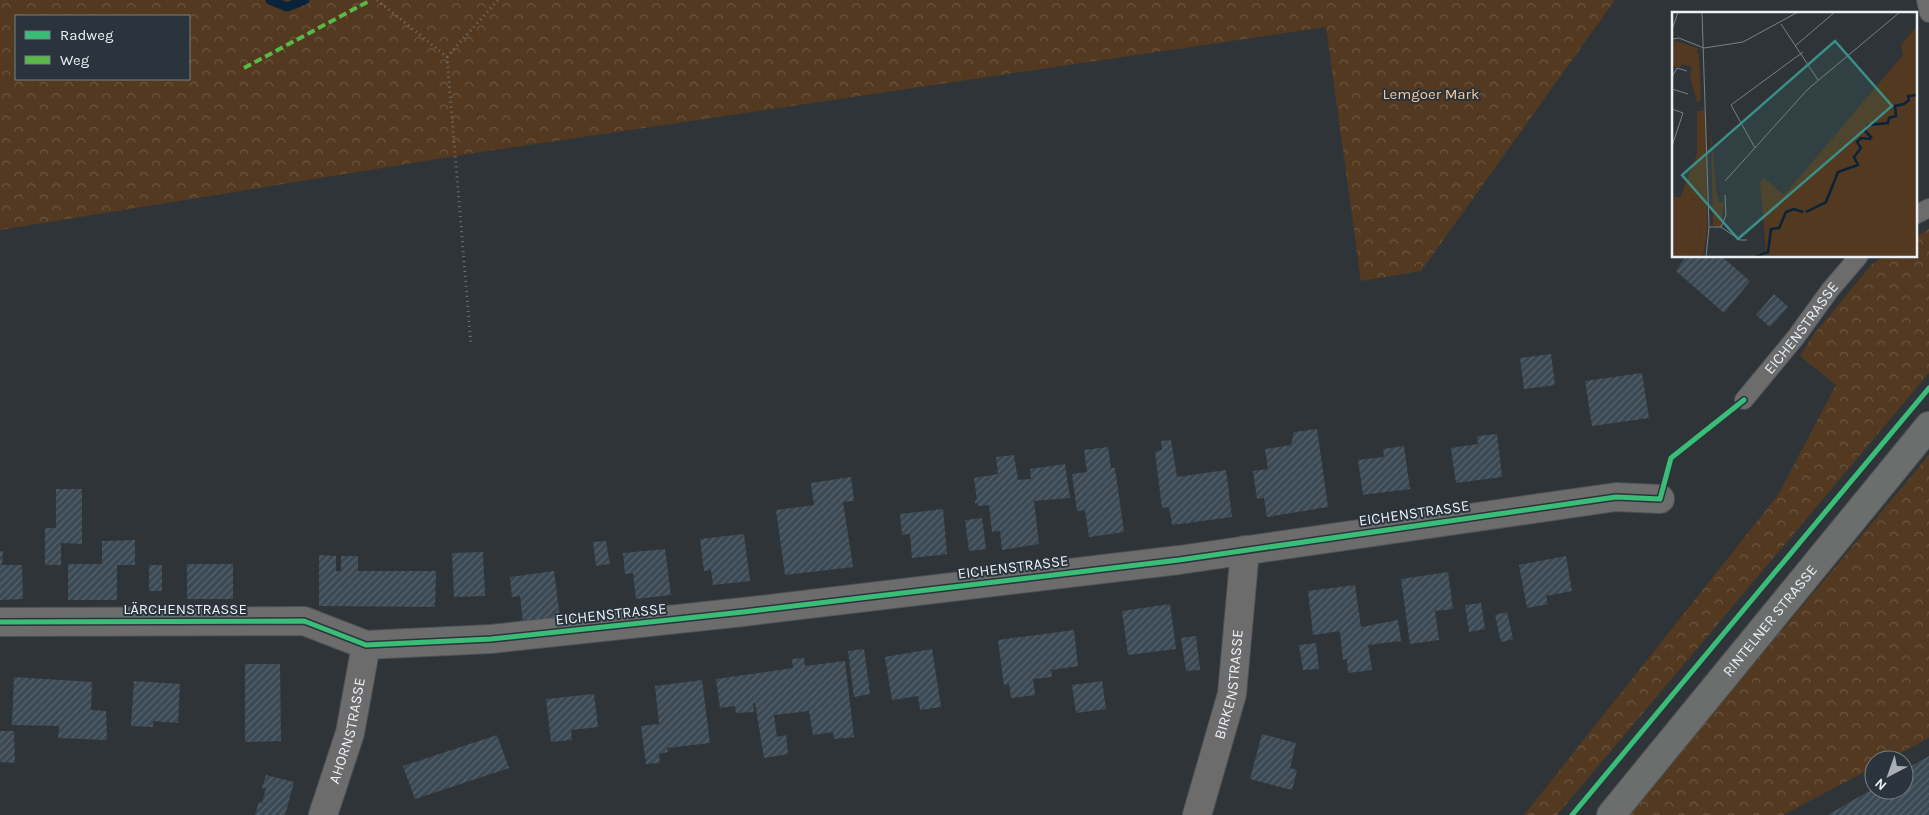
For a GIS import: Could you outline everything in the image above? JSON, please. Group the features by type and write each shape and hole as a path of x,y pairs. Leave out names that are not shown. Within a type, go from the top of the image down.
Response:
{"main road":[{"name":"RINTELNER STRASSE","path":"1611,815 1929,426"}],"street":[{"name":"EICHENSTRASSE","path":"366,645 491,640 1179,560 1616,497 1660,499"},
{"name":"BIRKENSTRASSE","path":"1197,815 1232,694 1245,550"},
{"name":"LÄRCHENSTRASSE","path":"0,622 304,621 366,645"},
{"name":"AHORNSTRASSE","path":"323,815 350,732 366,645"}],"lane":[{"path":"1926,0 1929,13"},
{"path":"1916,214 1929,208"},
{"name":"EICHENSTRASSE","path":"1744,400 1857,258"}],"path":[{"path":"377,0 447,57 471,345"},
{"path":"447,57 498,0"}],"green space":[{"name":"Lemgoer Mark","path":"0,0 1615,0 1421,271 1361,281 1326,27 481,152 0,230"},
{"path":"1929,229 1929,373 1557,815 1524,815 1778,495 1836,385 1800,356 1811,338 1872,264 1882,258 1916,258 1916,236"},
{"path":"1929,455 1929,738 1906,750 1864,750 1864,772 1783,815 1627,815"}],"building":[{"path":"1685,258 1723,258 1750,281 1724,313 1676,271"},
{"path":"1774,294 1788,307 1770,327 1756,315"},
{"path":"1551,354 1555,385 1524,389 1520,358"},
{"path":"1642,373 1649,418 1592,426 1585,381"},
{"path":"1317,429 1328,507 1267,517 1264,498 1257,499 1253,471 1268,469 1265,449 1291,445 1294,432"},
{"path":"1497,434 1502,477 1456,483 1451,448 1478,444 1477,436"},
{"path":"1171,440 1177,477 1226,470 1232,517 1172,525 1169,507 1162,508 1155,452 1162,450 1161,441"},
{"path":"1404,446 1410,489 1363,495 1358,460 1384,457 1383,449"},
{"path":"1108,447 1111,468 1115,468 1124,532 1089,537 1085,510 1077,511 1072,474 1087,472 1084,450"},
{"path":"1014,455 1018,480 1031,479 1030,469 1065,464 1070,498 1034,501 1039,544 1002,550 1000,531 992,532 989,505 978,506 978,503 975,504 977,500 974,478 998,474 996,457"},
{"path":"851,477 854,501 843,502 853,567 785,575 776,510 814,505 811,483"},
{"path":"56,489 82,489 82,544 61,543 61,565 45,565 45,528 56,528"},
{"path":"943,509 947,554 912,558 910,534 902,535 900,514"},
{"path":"982,518 986,549 969,551 965,520"},
{"path":"744,534 750,581 713,585 711,570 704,571 700,539"},
{"path":"135,540 135,565 117,565 117,600 68,600 68,564 102,564 102,541"},
{"path":"606,541 610,564 596,566 593,542"},
{"path":"665,549 671,595 636,599 633,573 625,574 623,553"},
{"path":"0,551 3,551 2,565 22,565 23,599 0,600"},
{"path":"483,552 485,596 454,597 452,553"},
{"path":"319,555 336,556 336,571 341,571 341,556 358,556 358,571 436,571 435,607 319,606"},
{"path":"1566,556 1572,591 1546,596 1548,604 1527,608 1519,565"},
{"path":"187,564 233,564 233,599 187,599"},
{"path":"149,565 162,565 162,591 149,591"},
{"path":"554,571 560,618 523,623 520,596 512,597 510,577"},
{"path":"1448,572 1453,609 1435,611 1439,640 1410,644 1401,579"},
{"path":"1355,585 1361,627 1398,620 1401,641 1368,645 1372,670 1348,673 1347,659 1343,660 1340,631 1313,635 1308,591"},
{"path":"1481,603 1485,629 1469,632 1465,605"},
{"path":"1170,604 1176,649 1128,655 1122,611"},
{"path":"1507,612 1513,639 1501,642 1495,615"},
{"path":"1074,630 1078,666 1051,670 1052,677 1033,679 1035,695 1011,698 1009,684 1004,685 998,640"},
{"path":"1196,636 1200,670 1186,671 1181,638"},
{"path":"1316,643 1319,669 1303,670 1299,645"},
{"path":"864,649 870,694 854,697 848,651"},
{"path":"932,649 941,707 920,710 918,696 892,700 885,657"},
{"path":"804,658 805,666 845,661 854,737 834,739 833,732 813,735 809,711 774,715 777,737 786,735 788,754 764,758 755,703 753,703 754,712 736,713 735,706 720,708 716,679 793,668 792,659"},
{"path":"245,664 280,664 281,741 245,742"},
{"path":"14,677 92,682 91,710 106,711 107,740 58,738 59,726 12,725"},
{"path":"702,680 710,743 667,748 668,752 659,754 660,763 646,764 641,726 659,724 655,686"},
{"path":"134,681 180,684 178,723 153,721 153,727 131,726"},
{"path":"1102,681 1106,709 1076,713 1072,685"},
{"path":"594,694 598,727 571,730 572,740 551,742 546,699"},
{"path":"0,731 14,731 15,763 0,762"},
{"path":"1262,734 1296,743 1290,768 1297,770 1292,790 1250,779"},
{"path":"497,735 509,768 415,799 403,766"},
{"path":"1929,756 1929,815 1828,815 1864,794 1864,800 1914,800 1914,764"},
{"path":"266,775 294,782 285,815 255,815 259,802 268,804 262,802 266,789 262,788"}],"waterway":[{"path":"270,0 287,7 305,0"}],"marked path":[{"path":"244,68 371,0"}],"cycle path":[{"path":"1572,815 1929,388"},
{"path":"0,622 304,621 366,645 491,639 743,612 1179,560 1616,497 1660,499 1671,458 1744,400"}]}
